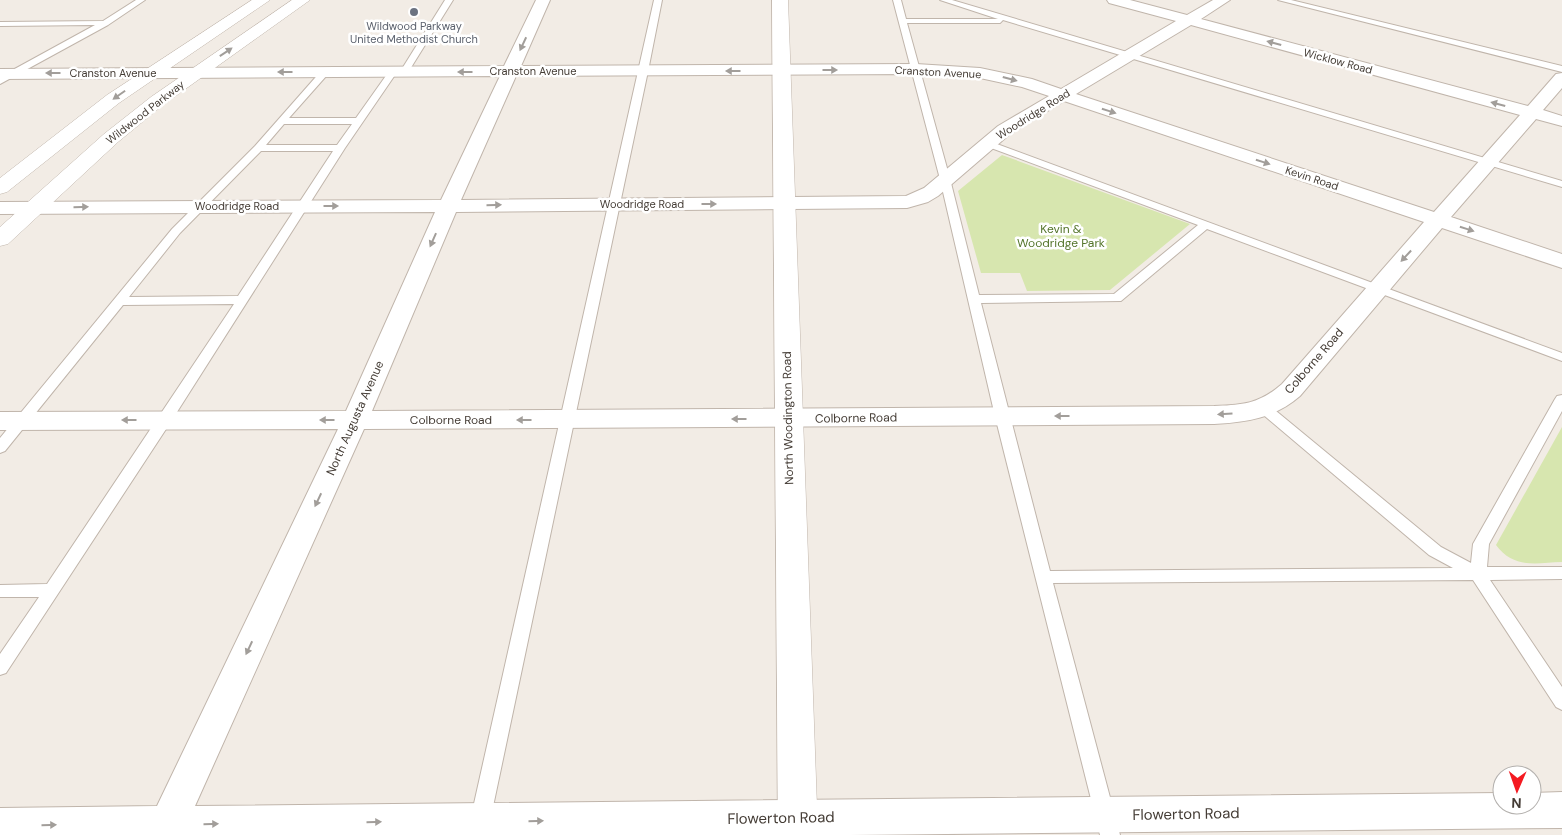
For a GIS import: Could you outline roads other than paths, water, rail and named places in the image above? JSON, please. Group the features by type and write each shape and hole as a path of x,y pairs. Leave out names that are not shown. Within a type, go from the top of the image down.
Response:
{"street":[{"path":"0,188 64,137 151,73 262,0"},
{"name":"Wildwood Parkway","path":"0,239 111,138 196,72 302,0"},
{"name":"North Augusta Avenue","path":"165,830 355,420 448,206 543,0"},
{"name":"North Woodington Road","path":"780,0 797,826"},
{"name":"Wicklow Road","path":"1114,0 1562,121"},
{"name":"Woodridge Road","path":"0,208 907,202 931,192 1004,130 1223,0"},
{"name":"Cranston Avenue","path":"8,74 916,70 980,73 1002,77 1062,95"},
{"name":"Colborne Road","path":"11,421 788,419 1214,415 1240,414 1265,409 1280,400 1290,390 1376,288 1439,220 1562,78"},
{"name":"Kevin Road","path":"1062,95 1562,261"},
{"name":"Flowerton Road","path":"0,826 165,830 1107,825 1562,810"}],"lane":[{"path":"0,81 8,74 105,23 141,0"},
{"path":"0,668 165,420 340,148 398,72 448,0"},
{"path":"479,828 658,0"},
{"path":"897,0 945,180 1002,416 1107,825"},
{"path":"944,0 1562,184"},
{"path":"1282,0 1562,69"},
{"path":"903,21 1015,21"},
{"path":"0,24 105,23"},
{"path":"0,448 11,421 118,301 176,231 258,148 325,72"},
{"path":"282,121 359,121"},
{"path":"986,144 1562,357"},
{"path":"258,148 340,148"},
{"path":"975,299 1117,298 1206,224"},
{"path":"118,301 242,300"},
{"path":"1478,574 1481,544 1562,399"},
{"path":"1265,409 1435,551 1478,574 1562,702"},
{"path":"1044,577 1562,573"},
{"path":"0,591 52,590"}],"place":[{"name":"Wildwood Parkway United Methodist Church","path":"414,12"}],"park label":[{"name":"Kevin & Woodridge Park","path":"1061,236"}]}
